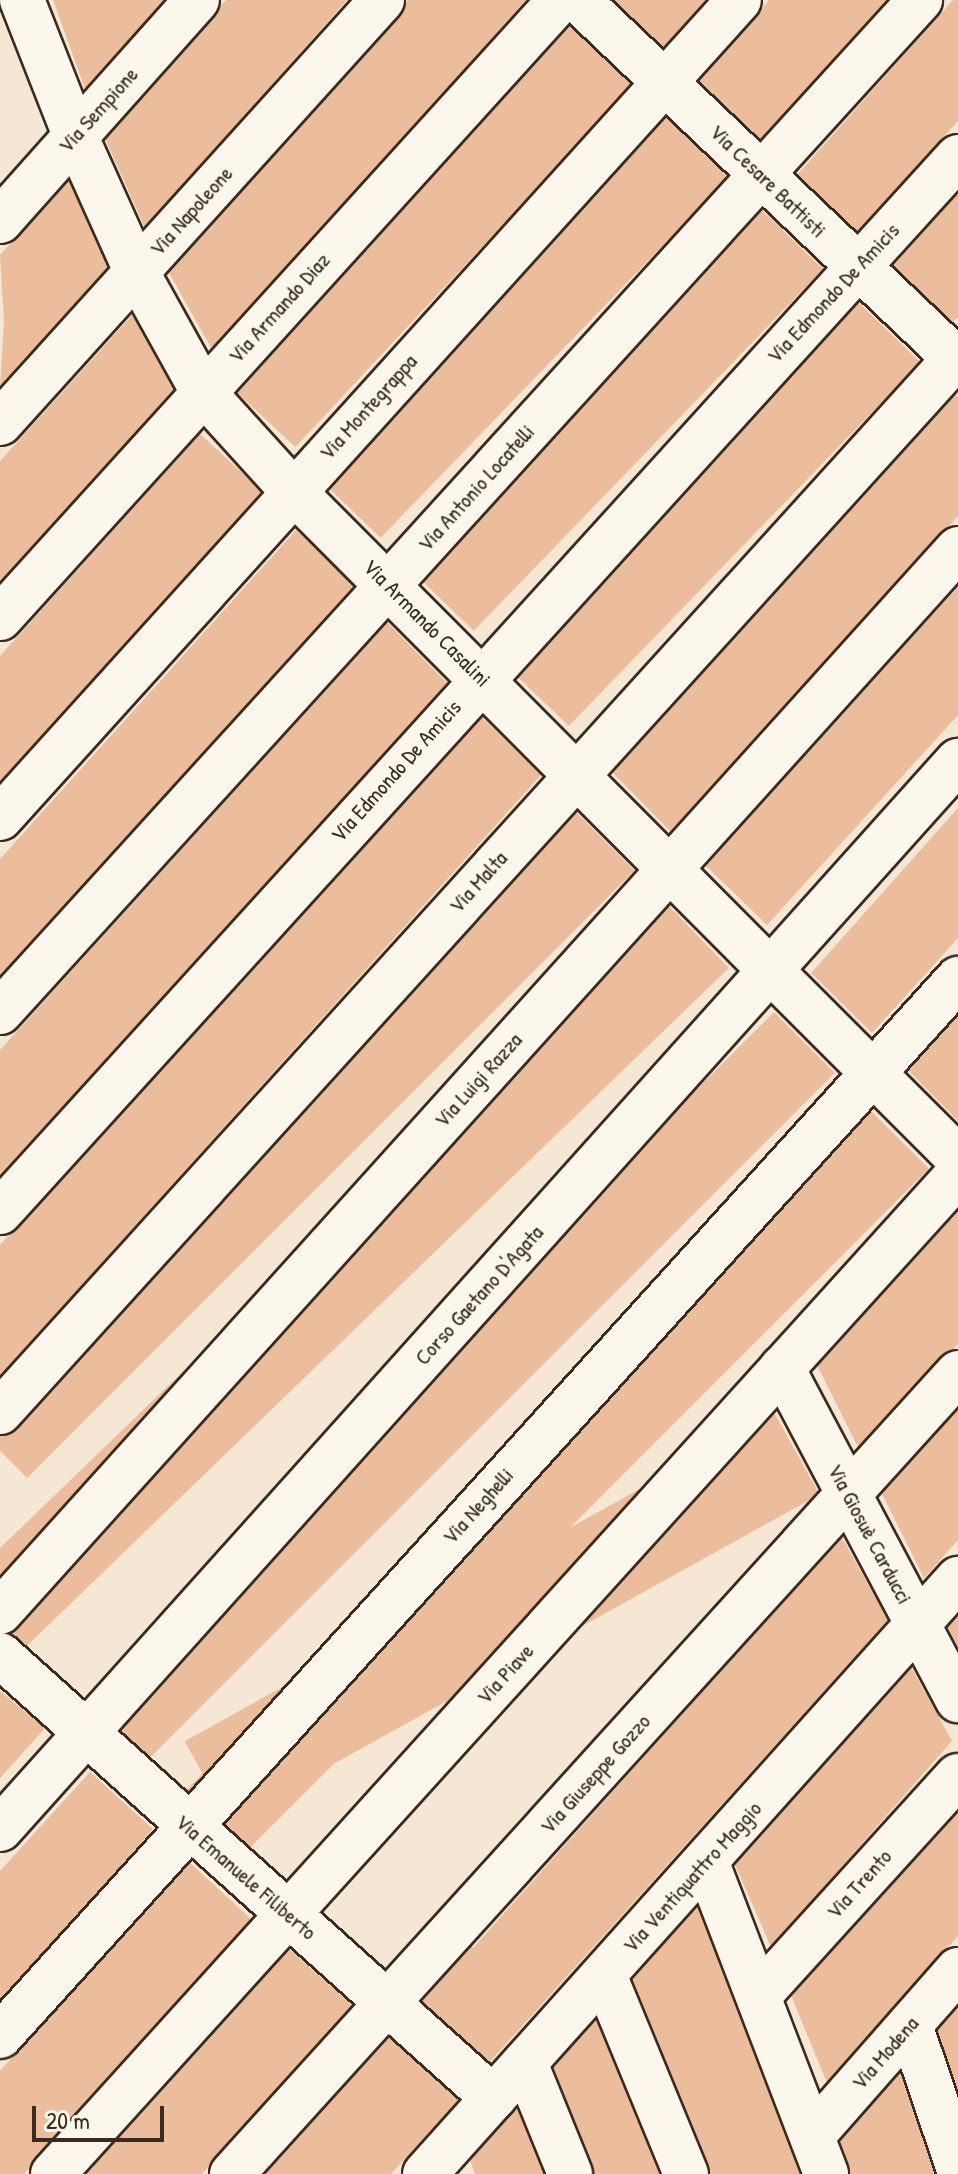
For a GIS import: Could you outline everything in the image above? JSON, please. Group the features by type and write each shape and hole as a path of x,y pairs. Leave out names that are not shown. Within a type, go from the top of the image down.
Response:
{"street":[{"path":"0,21 20,0"},
{"name":"Via Armando Casalini","path":"20,0 75,135 136,271 203,392 292,490 390,584 958,1158"},
{"name":"Via Sempione","path":"0,221 197,0"},
{"name":"Via Napoleone","path":"0,423 382,0"},
{"name":"Via Armando Diaz","path":"0,618 560,0"},
{"name":"Via Cesare Battisti","path":"578,0 957,358"},
{"name":"Via Montegrappa","path":"0,818 292,490 739,0"},
{"name":"Via Antonio Locatelli","path":"0,1012 920,0"},
{"path":"0,176 75,135"},
{"name":"Via Edmondo De Amicis","path":"0,1212 481,677 958,157"},
{"name":"Via Malta","path":"0,1412 576,773 957,358"},
{"name":"Via Luigi Razza","path":"0,1612 958,549"},
{"name":"Corso Gaetano D'Agata","path":"0,1829 958,761"},
{"name":"Via Neghelli","path":"0,2036 871,1071 958,979"},
{"name":"Via Piave","path":"53,2174 958,1174"},
{"name":"Via Giosuè Carducci","path":"782,1368 958,1700"},
{"name":"Via Giuseppe Gozzo","path":"232,2174 958,1373"},
{"name":"Via Ventiquattro Maggio","path":"446,2164 493,2098 958,1579"},
{"name":"Via Emanuele Filiberto","path":"0,1655 89,1732 187,1827 288,1913 493,2098"},
{"name":"Via Trento","path":"761,1993 958,1776"},
{"path":"706,1861 761,1993 819,2155"},
{"name":"Via Modena","path":"819,2155 910,2025 958,1970"},
{"path":"604,1975 686,2174"},
{"path":"910,2025 958,2167"},
{"path":"525,2063 570,2174"}],"building":[{"path":"53,0 166,0 85,89"},
{"path":"226,0 347,0 145,228 104,136"},
{"path":"408,0 526,0 214,353 168,271"},
{"path":"608,0 709,0 662,52"},
{"path":"769,0 887,0 758,142 695,81"},
{"path":"953,0 958,0 958,121 856,234 796,176"},
{"path":"570,25 634,84 295,447 232,388"},
{"path":"666,117 729,177 381,538 318,477"},
{"path":"69,180 110,266 0,388 4,322 0,255"},
{"path":"958,193 958,317 952,323 891,268"},
{"path":"762,210 823,269 474,631 413,572"},
{"path":"857,301 920,362 569,726 506,665"},
{"path":"136,311 178,390 0,588 0,461"},
{"path":"953,393 958,397 958,516 671,832 610,770"},
{"path":"200,434 263,492 0,790 0,656"},
{"path":"296,530 357,588 0,981 0,859"},
{"path":"958,587 958,715 767,925 703,863"},
{"path":"387,622 448,684 0,1178 0,1050"},
{"path":"480,715 541,775 0,1376 0,1245"},
{"path":"958,808 958,938 872,1033 811,973"},
{"path":"573,809 635,871 27,1478 0,1451 0,1382"},
{"path":"667,904 729,968 20,1653 0,1633 0,1548"},
{"path":"958,1009 958,1121 905,1067"},
{"path":"774,1012 835,1073 146,1762 85,1701"},
{"path":"868,1108 929,1169 246,1851 186,1790"},
{"path":"958,1211 958,1344 859,1449 817,1365"},
{"path":"958,1409 958,1540 924,1578 881,1492"},
{"path":"775,1414 820,1494 229,1822 185,1741"},
{"path":"841,1536 888,1620 488,2064 420,2004 468,1943 473,1948"},
{"path":"958,1606 958,1648 945,1622"},
{"path":"909,1663 952,1741 771,1947 733,1860"},
{"path":"0,1691 45,1728 0,1778"},
{"path":"90,1772 153,1829 0,2003 0,1871"},
{"path":"958,1808 958,1936 827,2083 791,1995"},
{"path":"188,1861 252,1920 24,2174 0,2174 0,2071"},
{"path":"701,1896 810,2174 698,2174 620,1985"},
{"path":"289,1949 353,2006 202,2174 86,2174"},
{"path":"605,2006 674,2174 583,2174 543,2073"},
{"path":"958,2006 958,2135 925,2044"},
{"path":"389,2031 462,2096 391,2174 262,2174"},
{"path":"911,2058 951,2174 837,2174 828,2150"},
{"path":"526,2090 560,2174 475,2174 468,2154"}]}
